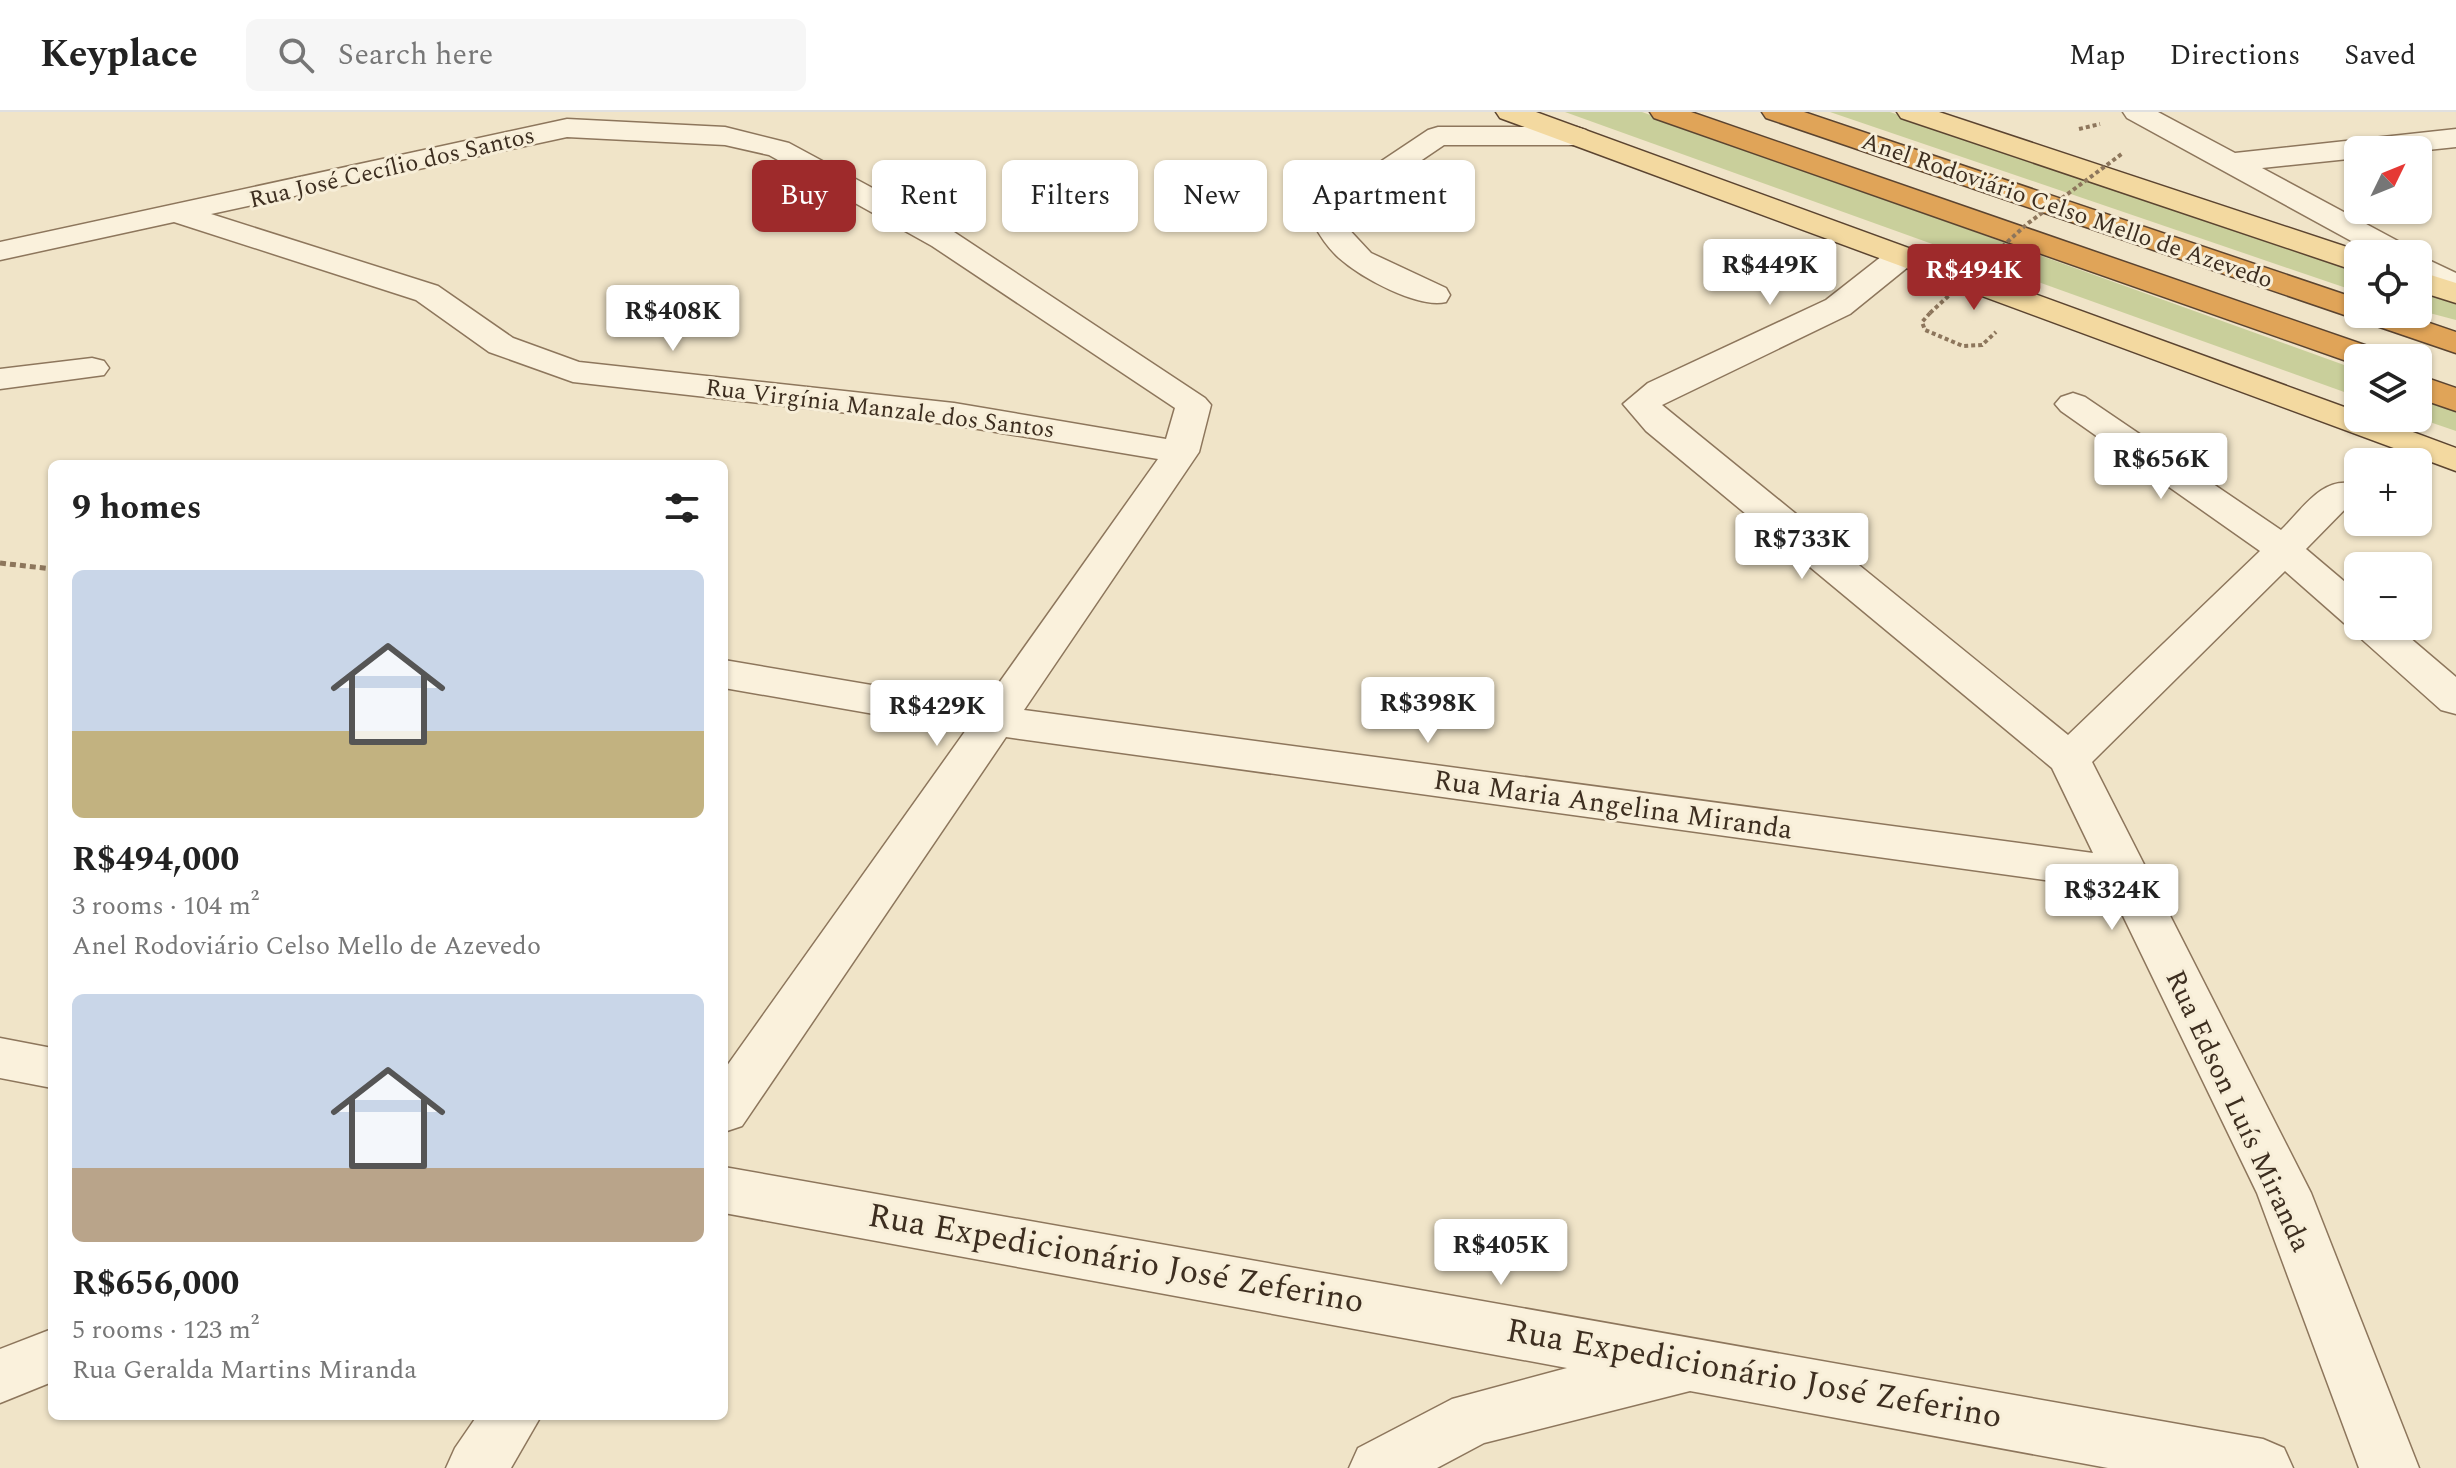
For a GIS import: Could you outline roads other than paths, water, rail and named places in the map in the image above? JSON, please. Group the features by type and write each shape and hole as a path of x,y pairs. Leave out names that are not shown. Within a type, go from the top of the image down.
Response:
{"highway":[{"name":"Anel Rodoviário Celso Mello de Azevedo","path":"1664,112 2344,349"},
{"name":"Anel Rodoviário Celso Mello de Azevedo","path":"1776,112 2344,304"},
{"path":"2432,324 2456,330"},
{"path":"2282,327 2344,353"},
{"path":"2412,328 2456,343"},
{"path":"2432,380 2456,388"},
{"path":"2432,391 2456,401"}],"main road":[{"path":"1510,112 2456,460"},
{"name":"Anel Rodoviário Celso Mello de Azevedo","path":"1911,112 2344,256"},
{"path":"2432,285 2456,293"}],"street":[{"path":"725,136 749,112"},
{"path":"2137,112 2372,240"},
{"path":"1434,295 1371,267 1339,244 1328,223 1334,206 1429,124 1576,136"},
{"name":"Rua José Cecílio dos Santos","path":"0,251 180,215 567,128 725,136 779,149 943,239 1193,405 1181,452"},
{"path":"2229,163 2456,138"},
{"name":"Rua Virgínia Manzale dos Santos","path":"180,215 427,293 501,345 573,372 954,414 1181,452"},
{"path":"1902,256 1838,307 1660,390 1641,404 1671,433 2069,759 2185,650 2341,492"},
{"path":"2432,273 2456,286"},
{"path":"0,379 92,368"},
{"path":"2073,404 2283,549 2344,602"},
{"path":"728,1105 1181,452"},
{"path":"2387,640 2456,700"},
{"name":"Rua Maria Angelina Miranda","path":"728,675 997,721 2123,874"},
{"name":"Rua Edson Luís Miranda","path":"2069,759 2123,874 2284,1193 2389,1468"},
{"path":"0,1058 48,1067"},
{"name":"Rua Expedicionário José Zeferino","path":"728,1191 1699,1363 2263,1468"},
{"path":"0,1376 48,1357"},
{"path":"1379,1468 1473,1418 1699,1363"},
{"path":"476,1468 509,1420"}]}
